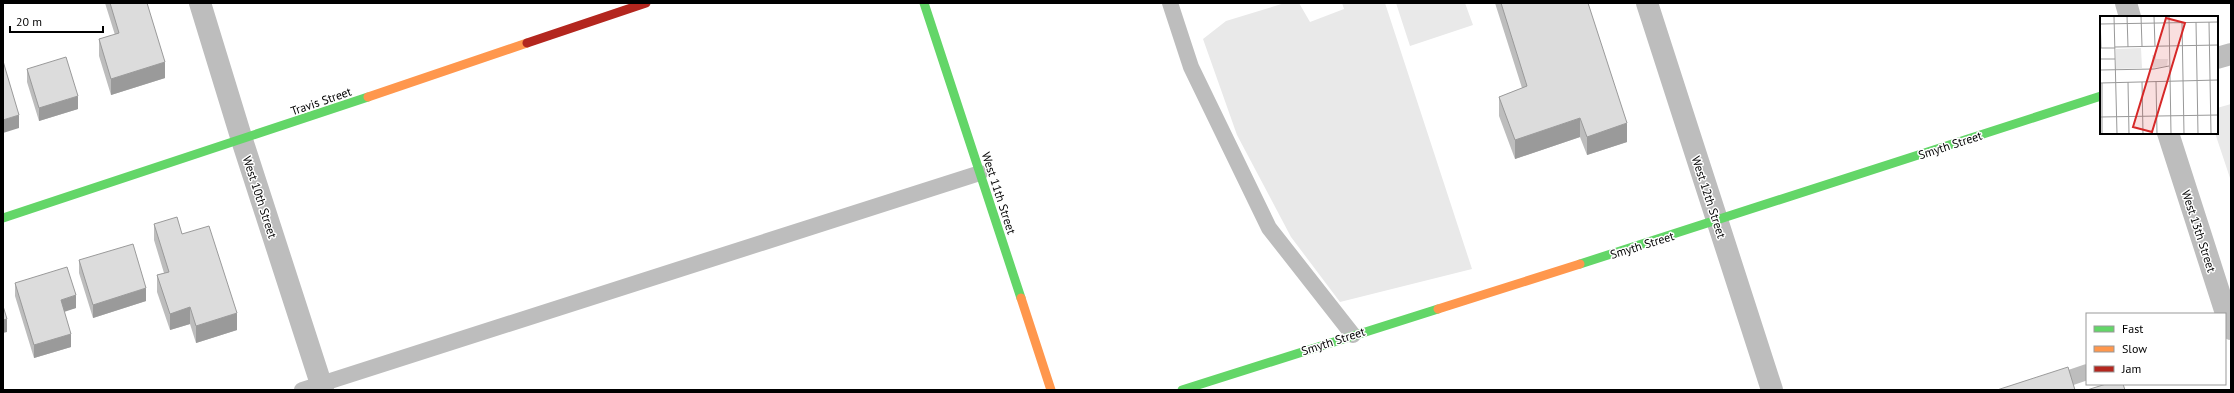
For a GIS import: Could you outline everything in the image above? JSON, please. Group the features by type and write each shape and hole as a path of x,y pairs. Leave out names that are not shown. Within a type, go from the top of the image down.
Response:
{"street":[{"name":"West 10th Street","path":"200,3 315,388"},
{"name":"Travis Street","path":"3,218 242,140 646,3"},
{"name":"West 11th Street","path":"924,3 1051,390"},
{"name":"West 12th Street","path":"1647,3 1716,221 1772,390"},
{"path":"2126,3 2130,16"},
{"path":"2218,58 2231,54"},
{"name":"Smyth Street","path":"1182,390 1716,221 2100,96"},
{"name":"West 13th Street","path":"2168,134 2224,313"}],"lane":[{"path":"1170,3 1191,67 1269,228 1353,335"},
{"path":"315,388 980,173"},
{"path":"2034,390 2086,372"}],"shaded area":[{"path":"1285,3 1299,3 1310,22 1344,9 1342,3 1385,3 1472,269 1340,302 1291,237 1237,135 1203,39 1226,21"},
{"path":"1396,3 1465,3 1473,25 1410,46"},
{"path":"2231,104 2231,181 2215,134 2218,134 2218,108"}],"building":[{"path":"110,3 147,3 165,62 111,79 99,39 119,33"},
{"path":"1501,3 1588,3 1627,123 1587,137 1580,118 1515,140 1499,97 1527,86"},
{"path":"66,57 78,96 39,108 27,69"},
{"path":"3,61 19,115 3,120"},
{"path":"177,217 182,234 209,226 237,313 196,326 190,307 170,314 157,275 169,272 154,224"},
{"path":"133,244 146,288 93,305 79,260"},
{"path":"67,267 76,295 61,300 71,334 34,345 15,283"},
{"path":"3,306 7,319 3,320"},
{"path":"2068,367 2075,390 1997,390"},
{"path":"2103,385 2123,385 2125,390 2087,390"}],"traffic: fast":[{"path":"924,3 1021,298"},
{"path":"1580,264 2100,96"},
{"path":"3,218 368,97"},
{"path":"1182,390 1438,309"}],"traffic: slow":[{"path":"368,97 527,43"},
{"path":"1438,309 1580,264"},
{"path":"1021,298 1051,390"}],"traffic: jam":[{"path":"527,43 646,3"}]}
